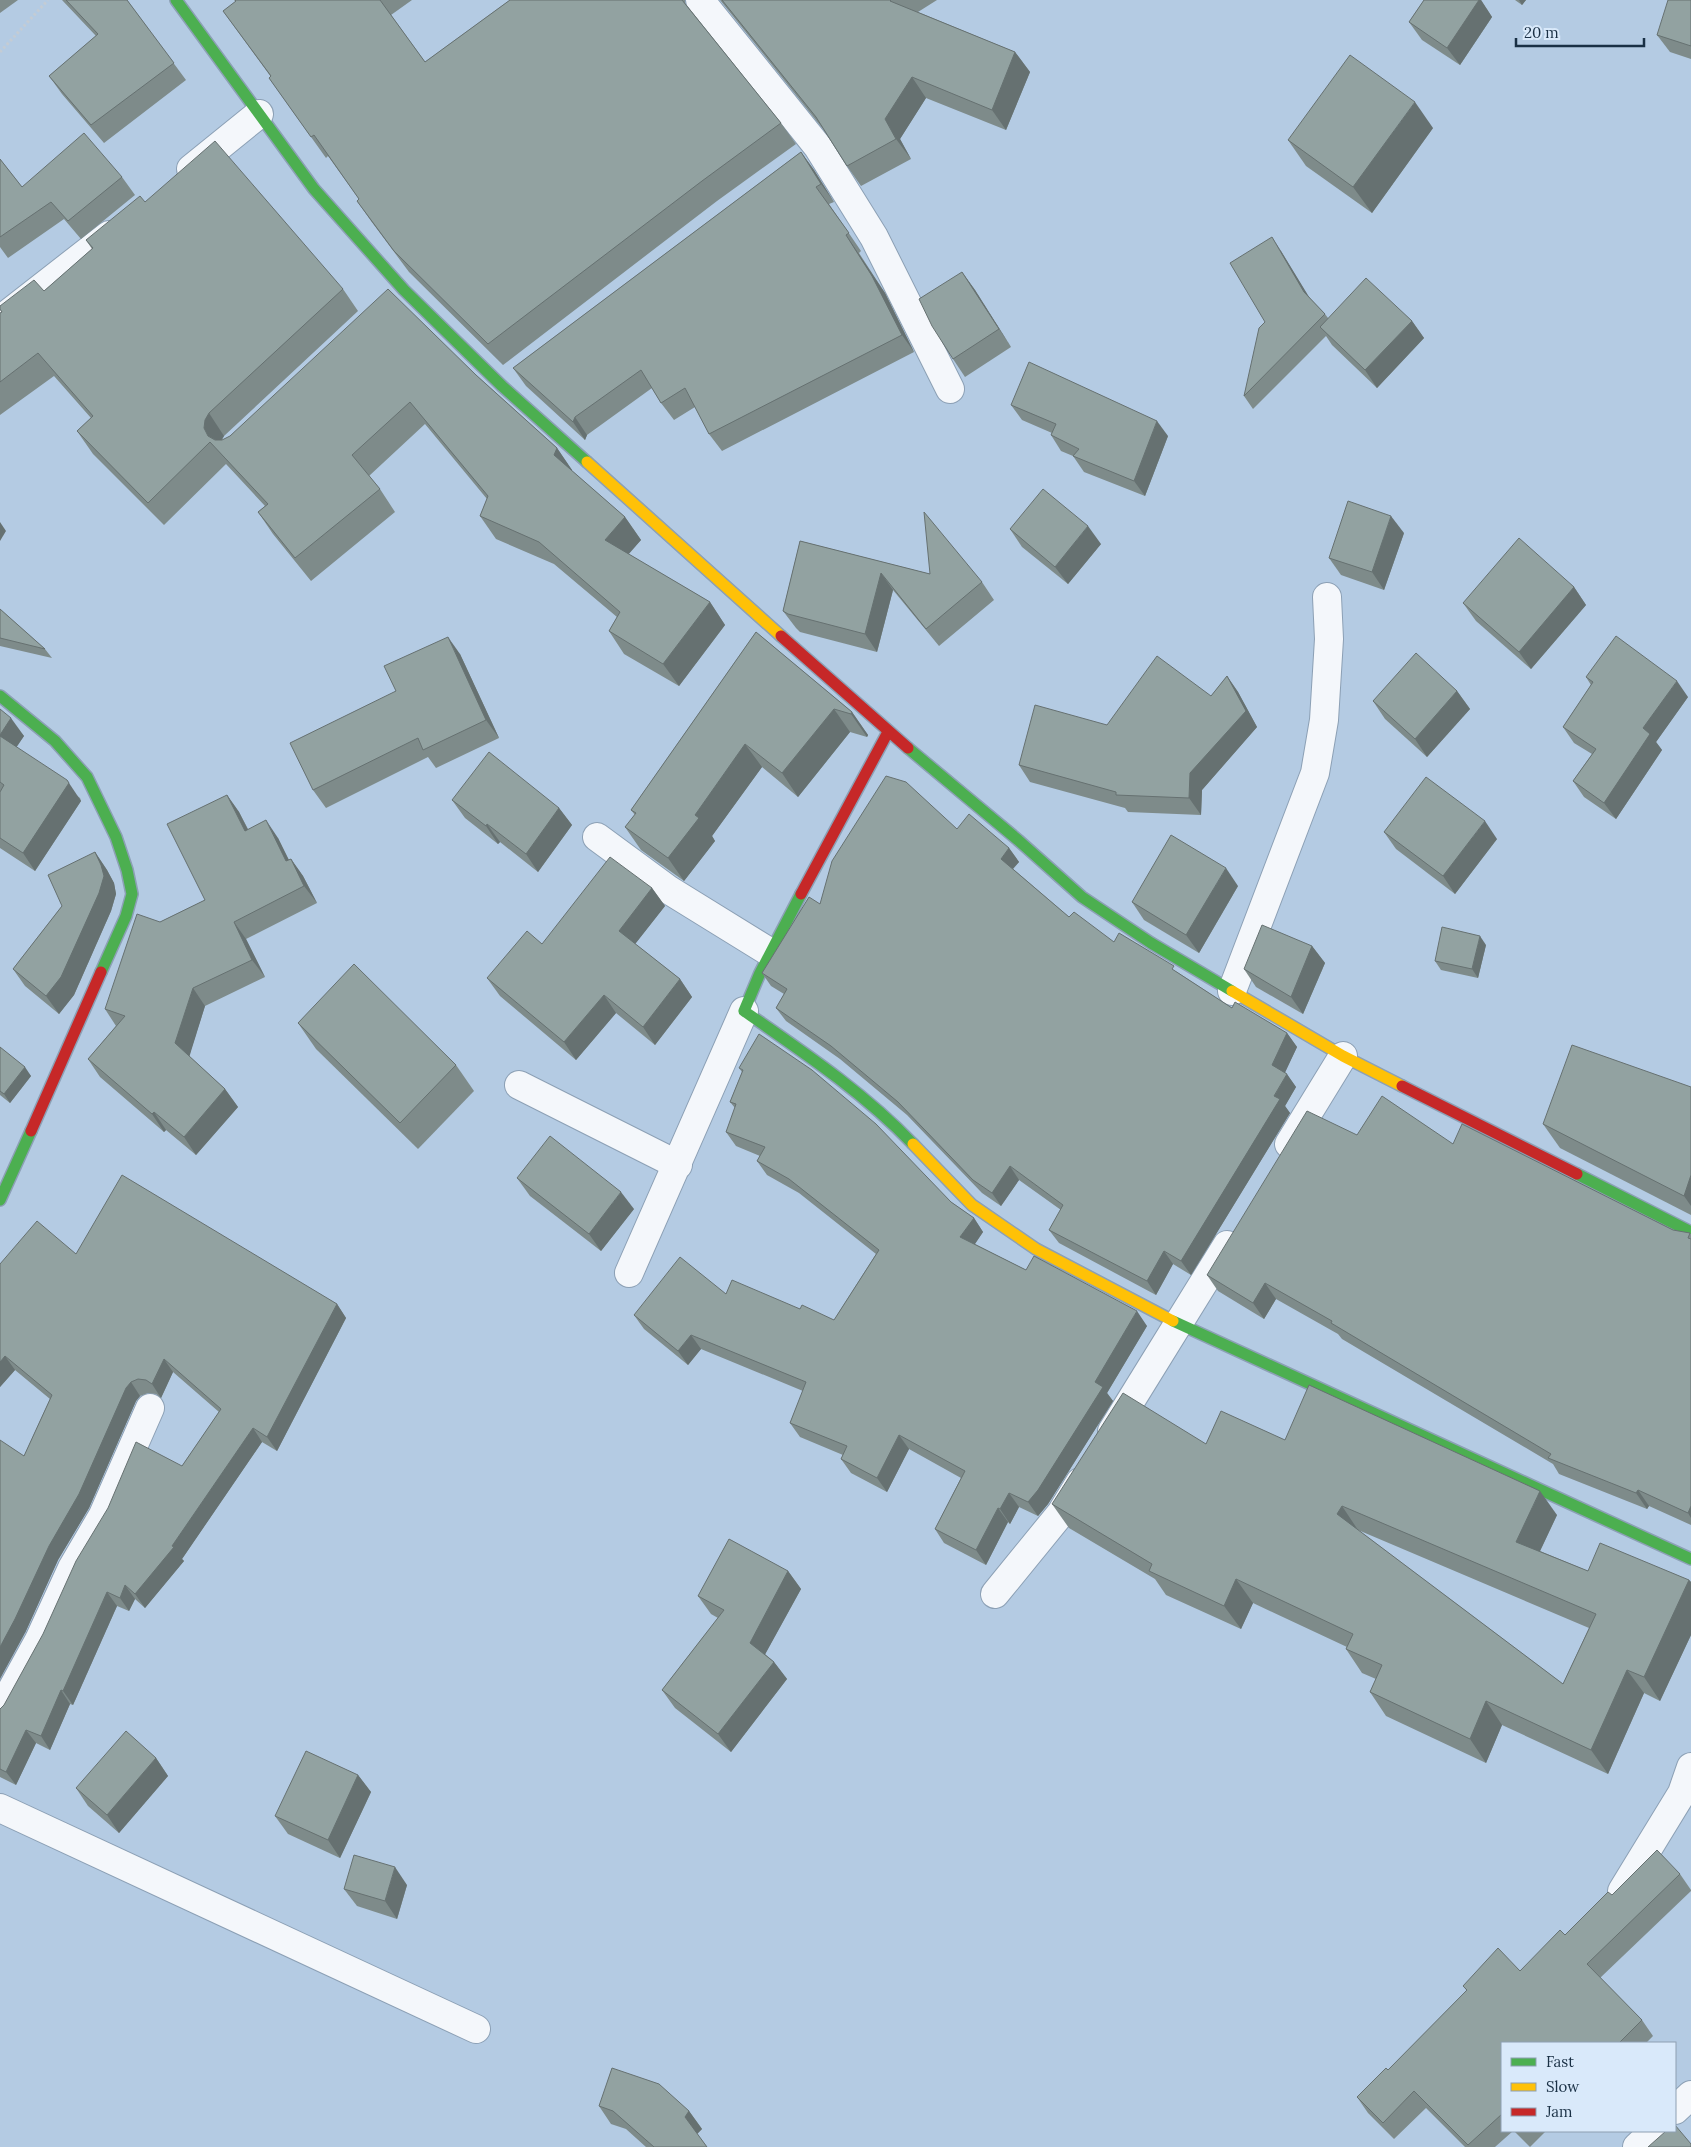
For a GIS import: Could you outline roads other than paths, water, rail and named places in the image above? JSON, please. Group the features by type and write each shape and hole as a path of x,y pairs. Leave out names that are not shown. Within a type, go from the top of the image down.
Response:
{"street":[{"path":"176,0 314,189 404,290 511,378 888,732 1018,840 1082,897 1151,944 1343,1056 1691,1232"},
{"path":"700,0 818,147 874,237 950,389"},
{"path":"169,187 259,114"},
{"path":"795,164 818,147"},
{"path":"0,320 62,274 132,217"},
{"path":"383,309 404,290"},
{"path":"1232,991 1315,773 1324,720 1329,639 1327,597"},
{"path":"0,696 55,741 87,777 116,837 127,870 132,894 126,916 0,1200"},
{"path":"629,1272 678,1165 755,981 845,807 888,732"},
{"path":"597,836 669,890 771,953"},
{"path":"744,1011 831,1072 897,1127 972,1205 1036,1249 1179,1324 1691,1559"},
{"path":"1278,1162 1343,1056"},
{"path":"519,1085 678,1165"},
{"path":"995,1594 1061,1512 1242,1220"},
{"path":"0,1711 40,1640 72,1568 103,1515 150,1408"},
{"path":"1622,1891 1682,1793 1691,1767"},
{"path":"0,1808 476,2029"},
{"path":"1637,2147 1653,2132"}]}
